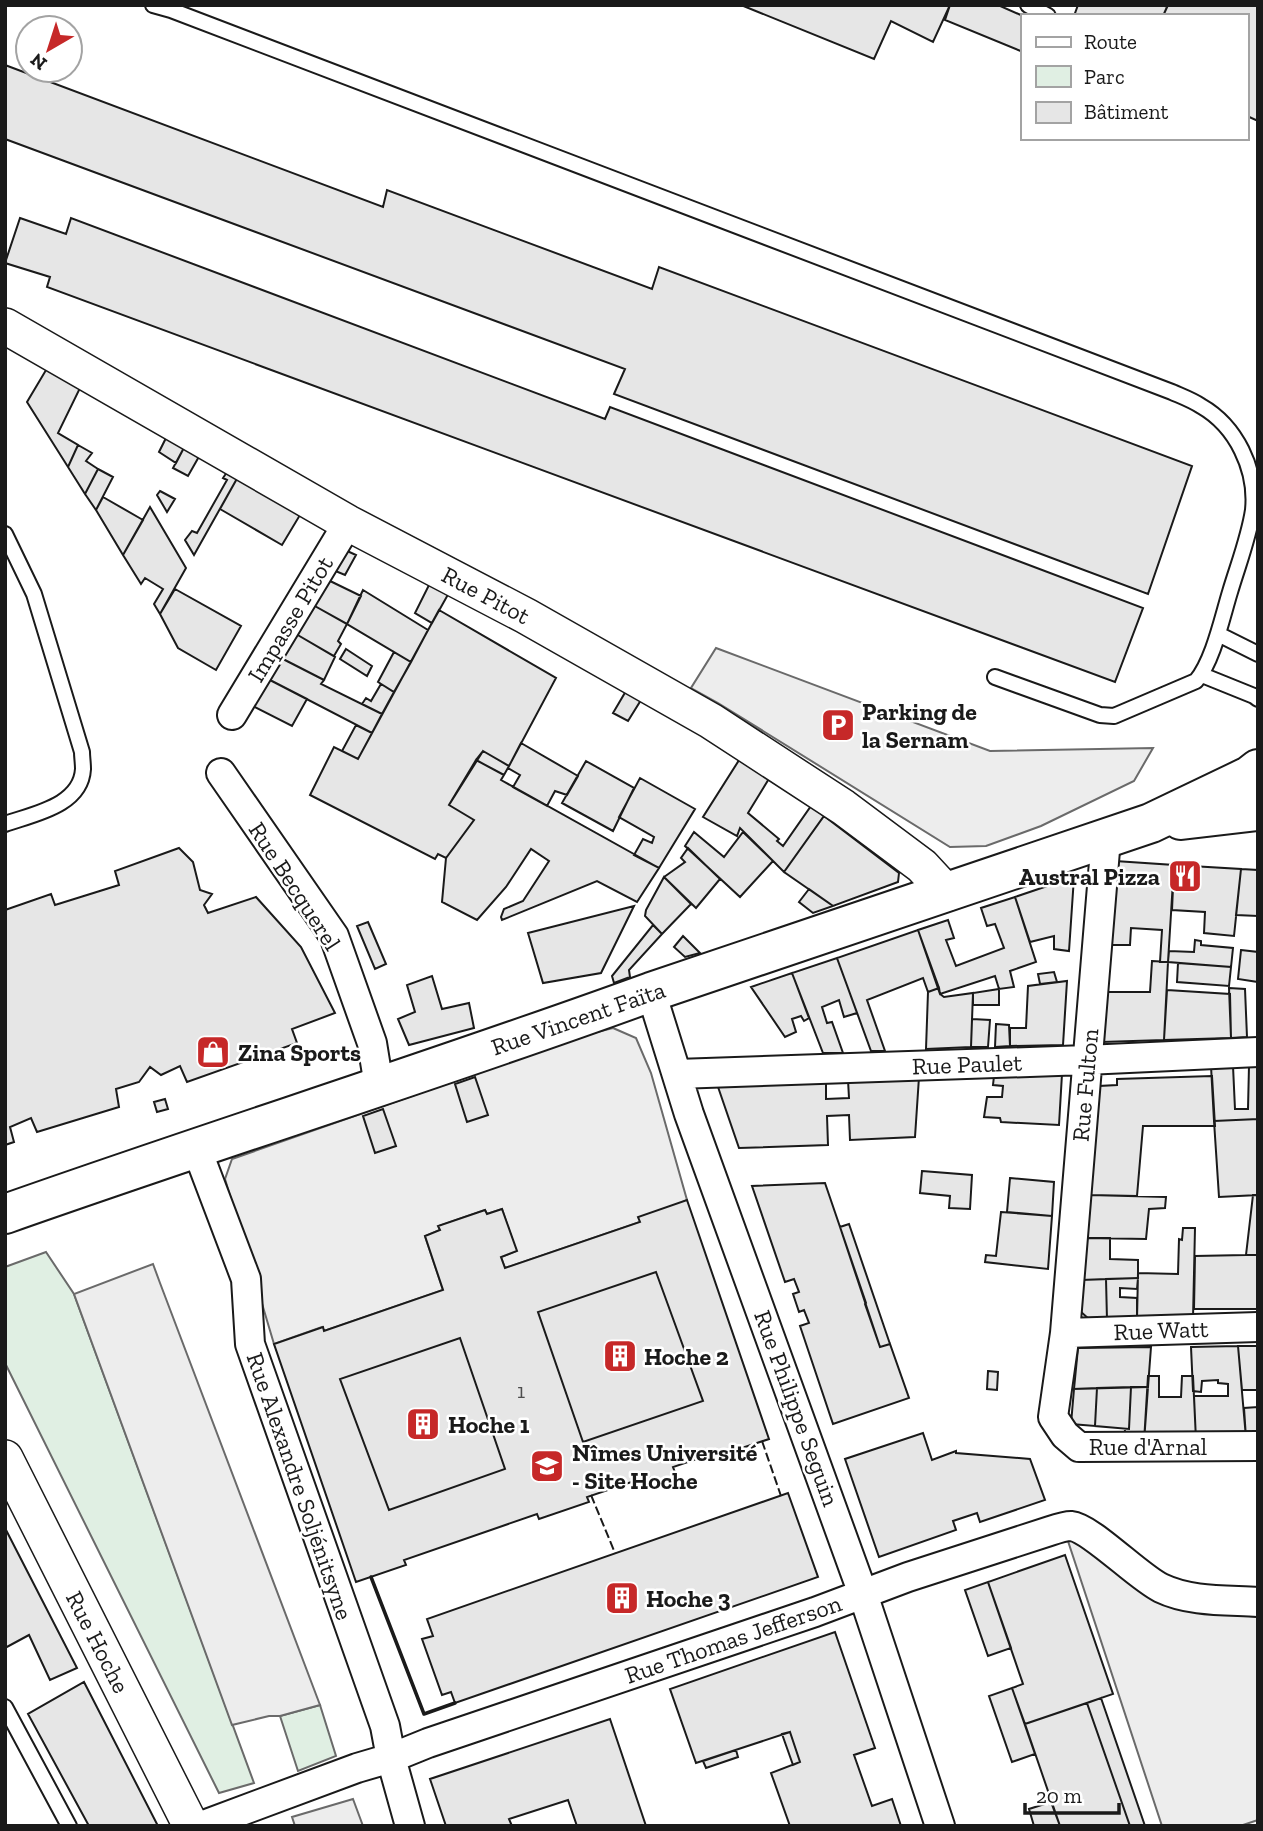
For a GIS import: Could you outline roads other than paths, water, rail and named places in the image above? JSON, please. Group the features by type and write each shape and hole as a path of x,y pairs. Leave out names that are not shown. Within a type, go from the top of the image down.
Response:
{"main road":[{"name":"Rue Vincent Faïta","path":"5,1214 1151,823 1249,776 1258,769"},
{"name":"Rue Vincent Faïta","path":"1151,823 1258,811"}],"street":[{"name":"Rue Pitot","path":"5,326 348,523 526,616 711,721 843,807 922,866 947,893"},
{"name":"Impasse Pitot","path":"232,715 348,523"},
{"name":"Rue Becquerel","path":"220,773 334,936 372,1043 379,1086"},
{"name":"Rue Fulton","path":"1065,1333 1106,838"},
{"name":"Rue Philippe Seguin","path":"651,992 694,1126 863,1594 940,1826"},
{"name":"Rue Paulet","path":"677,1074 1258,1052"},
{"name":"Rue Alexandre Soljénitsyne","path":"196,1147 246,1279 250,1344 385,1726 410,1826"},
{"name":"Rue Watt","path":"1065,1333 1258,1327"},
{"name":"Rue d'Arnal","path":"1065,1333 1053,1417 1065,1435 1079,1447 1258,1446"},
{"name":"Rue Hoche","path":"5,1458 191,1826"},
{"name":"Rue Thomas Jefferson","path":"201,1826 440,1738 802,1617 908,1577 1072,1526 1086,1532 1142,1577 1161,1588 1184,1596 1258,1602"}],"lane":[{"path":"153,5 1159,387 1202,406 1230,431 1248,465 1253,482 1252,512 1218,634 1202,675 1187,687 1114,716 1100,715 995,677"},
{"path":"1028,5 1044,14"},
{"path":"5,534 34,594 82,752 83,769 80,782 71,797 54,807 5,824"},
{"path":"1218,634 1257,654"},
{"path":"1202,675 1258,699"},
{"path":"1151,823 1209,831"},
{"path":"5,1707 69,1826"}],"place":[{"name":"Parking de la Sernam","path":"838,725"},
{"name":"Austral Pizza","path":"1185,876"},
{"name":"Zina Sports","path":"213,1052"},
{"name":"Hoche 2","path":"620,1356"},
{"name":"Hoche 1","path":"423,1424"},
{"name":"Nîmes Université - Site Hoche","path":"547,1466"},
{"name":"Hoche 3","path":"622,1598"}]}
